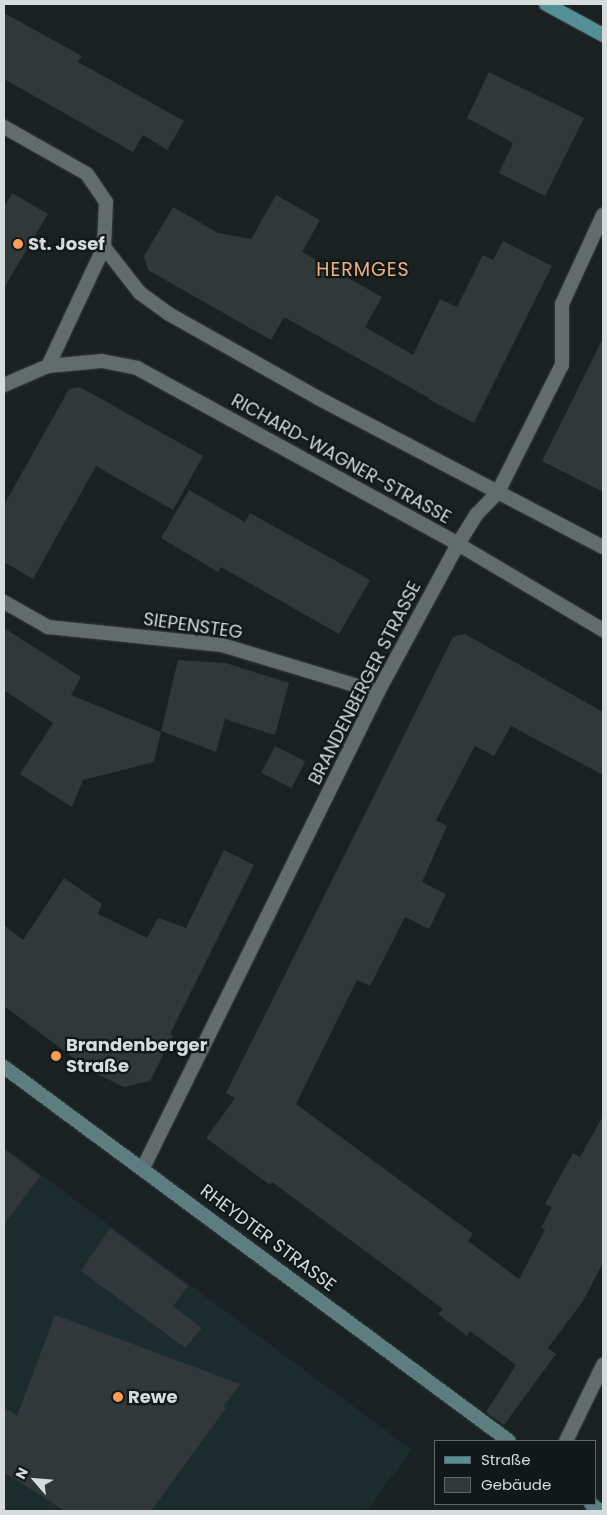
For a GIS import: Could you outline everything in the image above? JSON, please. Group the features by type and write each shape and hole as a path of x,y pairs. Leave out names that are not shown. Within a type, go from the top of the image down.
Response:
{"main road":[{"path":"546,4 603,35"},
{"name":"RHEYDTER STRASSE","path":"4,1066 508,1440"}],"street":[{"path":"4,127 88,174 106,202 104,247 48,366"},
{"name":"BRANDENBERGER STRASSE","path":"143,1168 378,692 458,544 477,514 498,492 562,366 562,304 603,215"},
{"path":"104,247 140,293 170,314 318,398 603,548"},
{"name":"RICHARD-WAGNER-STRASSE","path":"4,385 48,366 102,361 137,368 458,544 603,630"},
{"name":"SIEPENSTEG","path":"4,602 48,627 222,645 378,692"},
{"path":"566,1440 603,1365"}],"shaded area":[{"path":"4,1147 412,1450 366,1511 4,1511"}],"building":[{"path":"4,13 82,56 78,62 184,121 167,150 143,135 133,152 4,79"},
{"path":"489,72 584,118 545,196 499,173 513,143 467,118"},
{"name":"St. Josef","path":"12,193 48,214 4,288 4,207"},
{"path":"276,195 320,220 302,252 382,297 365,327 413,355 440,299 457,307 483,255 493,260 503,241 552,266 474,423 284,317 271,340 148,270 144,256 173,207 218,233 251,239"},
{"path":"603,338 603,492 542,461"},
{"path":"80,387 203,456 173,510 96,466 33,579 4,562 4,505 69,389"},
{"path":"189,490 245,522 250,513 370,580 339,634 221,567 218,572 161,538"},
{"path":"4,628 81,677 71,695 161,732 154,762 83,780 72,807 20,774 53,723 4,690"},
{"path":"465,634 603,712 603,775 511,726 494,756 475,746 436,820 447,826 422,882 446,894 429,929 405,917 370,986 357,980 296,1104 473,1234 468,1241 519,1279 545,1230 541,1228 552,1207 545,1204 573,1153 580,1157 603,1116 603,1263 583,1301 548,1348 556,1354 504,1425 486,1412 516,1365 470,1331 467,1336 438,1314 443,1309 272,1182 270,1185 206,1138 235,1098 226,1093 453,637"},
{"path":"178,660 226,663 289,683 275,735 225,719 216,752 161,731"},
{"path":"275,746 305,761 292,788 261,773"},
{"path":"224,850 254,865 170,1034 173,1035 150,1081 124,1087 91,1071 4,1006 4,925 23,940 64,878 102,904 98,914 147,938 158,918 186,928"},
{"path":"4,1149 40,1176 4,1225"},
{"path":"110,1228 188,1286 173,1306 202,1328 185,1348 81,1271"},
{"name":"Rewe","path":"55,1315 240,1384 224,1406 226,1408 151,1511 65,1511 4,1472 4,1407 17,1416"}],"place":[{"name":"St. Josef","path":"18,244"},
{"name":"Brandenberger Straße","path":"56,1056"},
{"name":"Rewe","path":"118,1397"}],"district":[{"name":"HERMGES","path":"363,270"}]}
